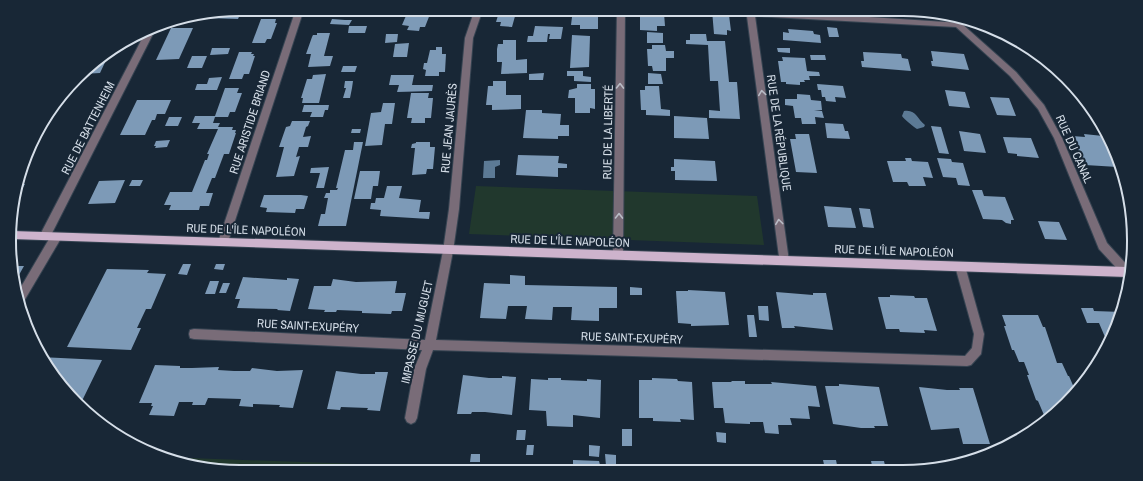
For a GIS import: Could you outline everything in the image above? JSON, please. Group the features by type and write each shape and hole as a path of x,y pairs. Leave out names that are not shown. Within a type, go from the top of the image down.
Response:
{"main road":[{"name":"RUE DE L'ÎLE NAPOLÉON","path":"16,235 448,251 618,255 1125,272"}],"street":[{"name":"RUE ARISTIDE BRIAND","path":"224,242 298,16"},
{"name":"RUE JEAN JAURÈS","path":"448,251 454,210 469,38 477,16"},
{"name":"RUE DE LA LIBERTÉ","path":"618,255 621,16"},
{"name":"RUE DE LA RÉPUBLIQUE","path":"752,16 784,261"},
{"name":"RUE DU CANAL","path":"844,16 953,22"},
{"name":"RUE DU CANAL","path":"957,23 1013,74 1041,107 1058,138 1103,246 1125,270"},
{"name":"RUE DE BATTENHEIM","path":"45,236 148,36"},
{"path":"23,294 56,237"},
{"name":"IMPASSE DU MUGUET","path":"411,418 420,369 429,344 448,251"},
{"name":"RUE SAINT-EXUPÉRY","path":"194,334 429,344 967,361 977,350 979,334 960,266"}],"green space":[{"path":"476,186 757,196 764,245 469,234"},
{"path":"185,458 384,465 226,465"}],"water":[{"path":"904,111 914,113 925,125 924,127 917,129 912,125 902,116"},
{"path":"500,160 500,165 495,167 495,178 483,178 484,161"}],"building":[{"path":"239,16 238,19 210,18"},
{"path":"406,16 429,16 425,27 420,27 419,31 407,30 409,26 402,25"},
{"path":"498,16 515,16 512,27 500,26 501,22 496,22"},
{"path":"598,16 598,29 580,29 580,25 571,25 572,17"},
{"path":"640,16 664,16 665,26 657,26 657,31 640,30"},
{"path":"712,16 729,16 731,31 727,30 727,35 714,34"},
{"path":"261,19 276,19 275,23 277,23 271,39 267,39 265,43 252,43"},
{"path":"332,19 352,20 349,25 330,24"},
{"path":"349,26 367,26 365,33 348,33"},
{"path":"535,26 563,27 561,39 549,39 550,34 548,34 547,42 527,42 528,36 533,36"},
{"path":"827,27 837,28 839,37 829,37"},
{"path":"171,28 193,28 179,59 156,60"},
{"path":"788,29 813,31 814,34 820,35 821,43 783,40 783,32 789,33"},
{"path":"647,32 663,33 663,43 647,43"},
{"path":"317,33 330,33 324,56 333,56 330,66 308,67 311,54 306,54 313,35 317,35"},
{"path":"386,34 398,34 397,42 385,43"},
{"path":"690,34 706,34 707,41 725,41 729,82 737,82 740,119 709,118 709,110 720,111 718,81 710,81 708,45 686,44 686,40 690,40"},
{"path":"572,35 590,36 589,67 570,68"},
{"path":"503,40 516,40 516,60 527,59 527,73 501,74 502,62 497,62 497,49 498,44 503,44"},
{"path":"409,43 407,57 393,57 395,44"},
{"path":"652,45 665,45 666,51 674,51 674,58 666,58 666,71 653,71 652,66 648,66 647,49 652,49"},
{"path":"436,47 442,47 442,54 446,54 445,72 439,72 439,76 425,76 426,70 423,69 424,63 427,63 430,50 436,50"},
{"path":"212,48 230,48 228,54 210,55"},
{"path":"777,48 790,48 790,53 778,52"},
{"path":"931,51 964,54 969,70 932,66 931,61 933,61"},
{"path":"239,52 252,52 251,54 254,54 253,56 255,56 249,74 244,74 242,79 229,79"},
{"path":"863,52 901,54 902,58 908,59 911,71 862,67 861,61 864,61"},
{"path":"810,55 825,55 826,60 811,60"},
{"path":"192,56 207,56 202,68 187,68"},
{"path":"782,57 805,58 807,71 819,72 820,76 809,76 810,80 800,82 800,85 781,82 778,61 783,61"},
{"path":"106,61 100,73 90,74"},
{"path":"343,66 357,66 355,72 341,72"},
{"path":"567,71 583,71 583,76 591,77 591,82 574,81 574,76 567,76"},
{"path":"544,73 543,80 529,80 529,74"},
{"path":"648,73 661,74 663,84 648,84"},
{"path":"326,74 319,103 302,103 303,98 301,98 307,79 312,79 313,75"},
{"path":"391,75 414,75 412,85 433,85 432,91 397,92 399,85 389,85"},
{"path":"222,77 217,90 195,90 197,84 207,84 209,78"},
{"path":"345,81 353,81 352,88 344,88"},
{"path":"493,81 506,81 506,95 521,95 521,109 492,110 492,105 486,105 488,86 493,86"},
{"path":"577,84 591,84 591,89 595,89 595,109 590,108 590,113 575,113 575,98 568,98 569,90 577,88"},
{"path":"817,84 843,86 846,98 835,97 836,102 826,101 825,97 822,97 821,90 818,90"},
{"path":"645,86 659,86 661,109 670,110 670,116 646,115 646,110 641,110 640,90 645,90"},
{"path":"225,88 239,88 237,93 242,93 235,112 230,112 228,117 215,117 213,123 220,123 218,127 233,127 232,130 236,130 236,133 229,154 224,154 215,178 212,178 206,193 213,193 209,206 200,206 199,210 169,210 171,205 164,205 170,192 192,192 205,160 207,160 209,154 207,154 218,129 197,129 200,123 192,123 195,116 215,116"},
{"path":"346,88 352,88 350,98 343,98"},
{"path":"945,90 965,92 970,108 949,106"},
{"path":"411,93 429,93 428,98 433,98 431,118 425,118 425,123 411,123 412,118 407,118"},
{"path":"797,94 810,95 811,100 821,101 822,110 814,111 822,111 824,118 815,117 816,124 802,124 801,118 795,118 793,106 785,105 785,99 797,99"},
{"path":"990,97 1009,98 1016,116 997,115"},
{"path":"137,100 171,100 165,114 157,114 155,120 152,120 145,135 120,135"},
{"path":"383,103 395,103 392,124 385,124 382,145 365,146 371,113 381,112"},
{"path":"304,105 329,105 328,110 325,110 323,117 310,117 312,112 302,112"},
{"path":"526,110 542,110 542,113 561,114 560,125 569,125 569,136 558,136 558,139 523,138"},
{"path":"674,116 707,118 709,139 674,138"},
{"path":"169,117 182,117 178,126 165,126"},
{"path":"292,121 310,121 306,127 303,137 311,136 308,147 299,147 296,157 300,156 294,176 276,177 284,147 279,147 286,127 290,126"},
{"path":"825,123 843,124 845,131 848,131 850,139 827,138"},
{"path":"931,126 941,127 949,154 939,153"},
{"path":"352,129 361,129 360,133 351,133"},
{"path":"959,131 980,134 986,153 964,151"},
{"path":"795,134 809,134 817,173 796,172 790,139 796,139"},
{"path":"1084,134 1101,136 1115,167 1085,165 1072,136 1085,137"},
{"path":"1003,137 1031,138 1039,158 1017,156 1017,154 1008,153"},
{"path":"170,140 167,147 155,148 156,146 154,146 156,141"},
{"path":"354,142 363,142 346,226 318,226 321,214 325,214 328,198 324,198 326,193 330,193 330,190 337,190 338,188 336,188 345,150 353,150"},
{"path":"416,142 430,142 430,147 435,147 433,169 427,169 426,174 412,175 415,148 411,148 412,144"},
{"path":"518,155 559,156 558,163 567,164 567,168 558,168 558,177 516,175"},
{"path":"905,158 911,158 912,161 928,162 933,178 923,177 926,186 909,186 907,182 893,182 887,161 906,161"},
{"path":"937,158 951,159 952,162 963,163 970,186 958,185 956,178 943,177"},
{"path":"674,159 715,161 717,181 675,180 675,171 671,171 671,167 674,167"},
{"path":"329,167 324,188 316,188 320,173 310,173 311,168"},
{"path":"360,171 380,171 378,186 373,186 371,199 354,199"},
{"path":"125,180 115,203 88,204 99,181"},
{"path":"132,180 143,180 140,186 129,186"},
{"path":"387,186 402,186 399,198 421,200 419,212 430,212 429,219 380,216 381,210 370,209 371,203 375,203 376,198 384,198"},
{"path":"972,190 982,190 984,196 1005,197 1014,220 1011,220 1011,224 1002,220 983,219"},
{"path":"264,195 308,196 304,209 296,209 295,213 266,212 267,208 260,207"},
{"path":"824,206 851,208 856,228 828,227"},
{"path":"859,208 870,209 874,228 863,227"},
{"path":"1038,221 1059,222 1067,240 1045,239"},
{"path":"183,264 191,264 187,275 178,274"},
{"path":"216,264 225,264 223,270 214,269"},
{"path":"17,266 24,266 19,275"},
{"path":"107,269 149,270 147,273 166,274 151,309 146,309 137,328 141,328 131,350 67,347"},
{"path":"510,275 525,276 525,285 617,287 617,308 599,308 599,321 571,320 572,307 553,307 552,320 525,319 527,306 508,306 506,319 480,318 484,283 510,284"},
{"path":"243,277 287,280 287,278 299,279 290,311 277,310 278,309 237,308 240,299 235,299"},
{"path":"333,279 356,282 397,281 395,293 406,293 402,311 392,311 391,314 337,310 336,312 324,312 325,310 308,309 314,286 331,286"},
{"path":"210,281 219,281 215,294 205,294"},
{"path":"223,283 230,283 226,293 219,293"},
{"path":"630,287 642,288 642,295 630,295"},
{"path":"688,290 725,292 729,325 691,326 691,324 678,323 676,291"},
{"path":"776,292 813,295 813,293 826,293 833,330 794,326 795,328 782,328"},
{"path":"890,295 927,298 937,331 924,330 925,333 900,332 899,329 886,329 878,297 890,297"},
{"path":"758,306 768,306 769,321 759,320"},
{"path":"1081,308 1093,308 1094,311 1115,312 1105,337 1099,323 1087,323"},
{"path":"747,315 754,315 757,337 749,337"},
{"path":"1002,315 1038,315 1043,327 1045,327 1057,363 1062,363 1073,386 1044,415 1038,401 1036,400 1024,362 1019,362 1014,350 1012,350 1004,326 1006,326"},
{"path":"49,357 102,360 83,400 62,377"},
{"path":"155,365 180,366 180,368 219,367 218,370 234,371 250,371 252,368 277,371 303,370 293,408 279,407 280,405 253,404 253,407 239,406 241,399 208,398 205,405 192,405 193,402 179,402 174,416 149,415 153,406 151,406 152,403 139,403"},
{"path":"336,371 361,374 388,372 380,411 367,410 368,408 341,407 340,410 327,409"},
{"path":"463,375 489,378 502,378 502,376 516,377 512,415 485,412 457,414"},
{"path":"548,378 587,381 587,379 601,380 600,418 573,415 573,427 547,426 546,411 529,410 531,379 548,380"},
{"path":"652,378 677,379 678,381 692,382 694,420 680,419 681,422 653,421 653,418 639,418 639,380 652,380"},
{"path":"731,381 745,381 745,384 772,384 771,382 816,386 820,407 808,406 810,419 790,418 792,425 778,425 779,434 765,433 763,422 750,422 750,424 725,423 723,408 714,408 712,382 732,382"},
{"path":"839,384 879,387 888,426 861,428 833,424 825,386 839,386"},
{"path":"919,387 947,390 973,388 990,444 963,444 959,428 931,430"},
{"path":"622,429 632,429 632,446 622,446"},
{"path":"517,430 526,430 525,440 516,440"},
{"path":"716,432 726,433 726,443 717,442"},
{"path":"527,445 534,445 533,455 526,455"},
{"path":"589,445 600,446 599,457 589,456"},
{"path":"471,454 480,454 480,462 470,462"},
{"path":"605,454 616,455 616,465 606,465"},
{"path":"573,460 599,461 600,465 573,464"},
{"path":"823,460 836,460 837,465 824,465"},
{"path":"871,461 884,461 885,465 872,465"}]}
